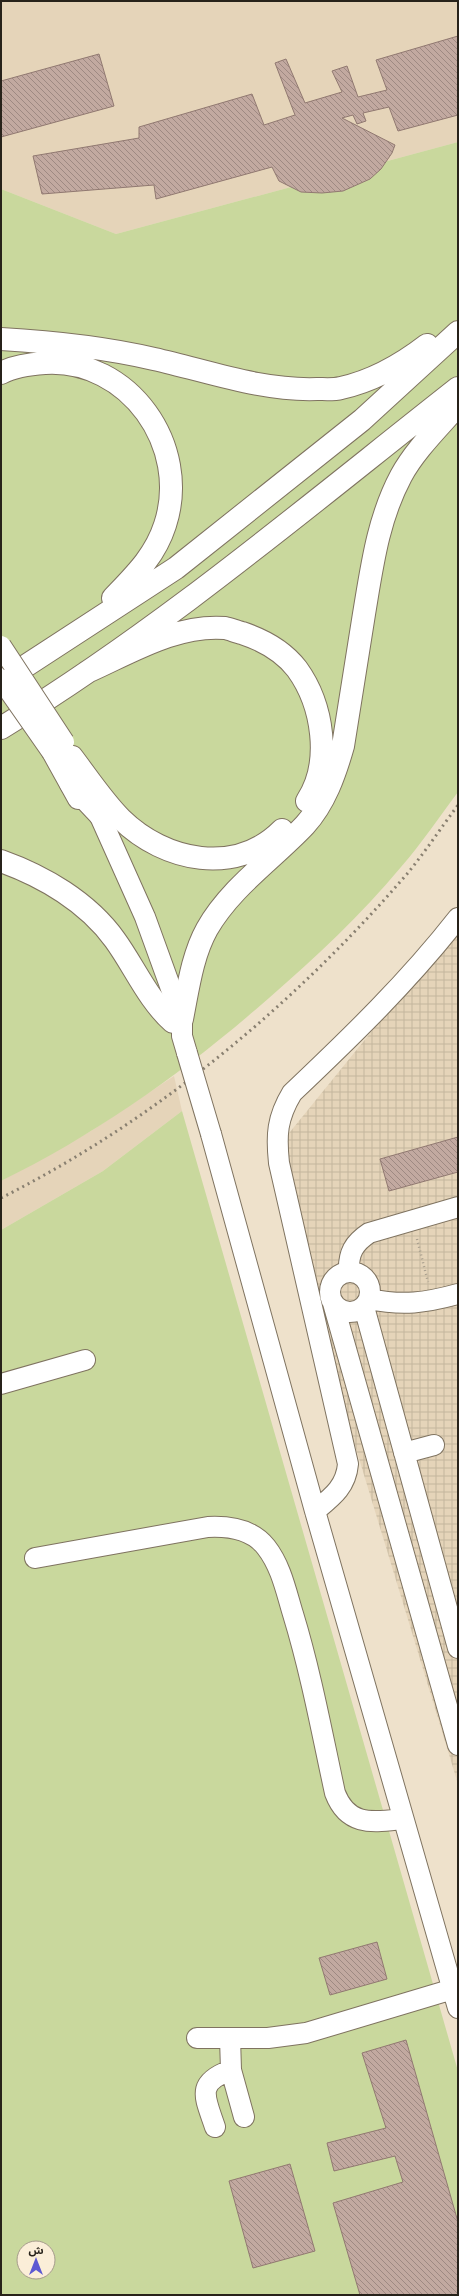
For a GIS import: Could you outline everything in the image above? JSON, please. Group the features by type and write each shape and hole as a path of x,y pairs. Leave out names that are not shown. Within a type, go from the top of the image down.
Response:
{"main road":[{"path":"1,339 91,346 155,359 235,380 297,390 339,388 370,379 404,362 458,322"},
{"path":"1,682 176,568 362,420 458,332"},
{"path":"1,361 30,352 55,352 155,359"},
{"path":"1,373 8,369 29,364 54,363 75,365 95,370 114,381 134,398 152,420 166,451 170,476 170,498 166,524 158,545 147,563 114,598 69,637"},
{"path":"1,728 87,672 205,587 458,388"},
{"path":"181,1033 194,960 208,929 229,899 272,855 306,824 322,801 335,775 343,746 372,566 380,529 389,500 402,474 420,448 458,405"},
{"path":"63,751 121,819 144,838 167,850 188,857 208,859 228,858 246,854 278,835 300,813 314,791 320,767 322,741 318,714 309,690 297,669 281,652 255,637 226,628 197,629 168,636 87,672"},
{"path":"71,784 117,833 137,849 163,860 189,867 213,868 234,866 272,855"},
{"path":"1,861 42,879 65,893 90,912 114,938 161,1010 181,1033"}],"street":[{"path":"1,646 99,814 145,917 211,1134 315,1511 455,1998 306,2033 268,2038 197,2038"},
{"path":"1,679 63,751 71,784 143,940 181,1033"},
{"path":"315,1511 336,1494 343,1485 347,1475 348,1464 278,1164 278,1126 282,1109 292,1093 376,1013 437,945 458,918"},
{"path":"349,1272 350,1254 359,1239 369,1233 412,1219 458,1207"},
{"path":"458,1648 404,1453 366,1303 371,1293 367,1280 356,1273 349,1272 336,1278 332,1283 331,1296 458,1745"},
{"path":"333,1303 339,1309 347,1312 366,1303 416,1304 458,1294"},
{"path":"1,1384 85,1360"},
{"path":"404,1453 434,1446"},
{"path":"35,1558 208,1527 226,1526 240,1530 254,1537 265,1546 276,1562 283,1580 305,1653 335,1793 340,1805 356,1818 366,1821 403,1819"},
{"path":"230,2038 231,2070 244,2117"},
{"path":"215,2127 205,2097 206,2087 213,2078 231,2070"}],"path":[{"path":"412,1219 433,1301"}],"shaded area":[{"path":"1,1 458,1 458,142 116,234 1,189"},
{"path":"458,925 458,1784 326,1350 281,1143"},
{"path":"174,1076 182,1111 103,1171 1,1230 1,1181 91,1131"}],"green space":[{"path":"458,142 458,792 416,849 386,885 354,919 287,983 207,1050 108,1121 1,1181 1,189 116,234"},
{"path":"182,1111 458,2071 458,2295 1,2295 1,1230 103,1171"}],"building":[{"path":"458,36 458,115 398,131 389,107 363,113 366,121 357,124 353,115 342,118 395,145 392,153 381,169 370,179 343,191 322,193 301,192 279,181 272,167 156,199 154,185 42,194 33,156 139,138 139,127 252,94 264,125 295,115 275,63 286,59 305,103 342,92 332,71 347,66 358,97 387,90 376,60"},
{"path":"99,54 114,106 1,137 1,81"},
{"path":"458,1137 458,1172 389,1191 380,1159"},
{"path":"377,1942 387,1979 330,1995 319,1958"},
{"path":"406,2040 458,2222 458,2295 360,2295 333,2203 403,2182 395,2156 334,2171 327,2143 386,2128 362,2053"},
{"path":"290,2164 315,2251 253,2268 229,2181"}],"railway":[{"path":"1,1198 58,1167 114,1133 168,1096 220,1056 270,1014 318,969 407,874 427,849 458,805"}]}
